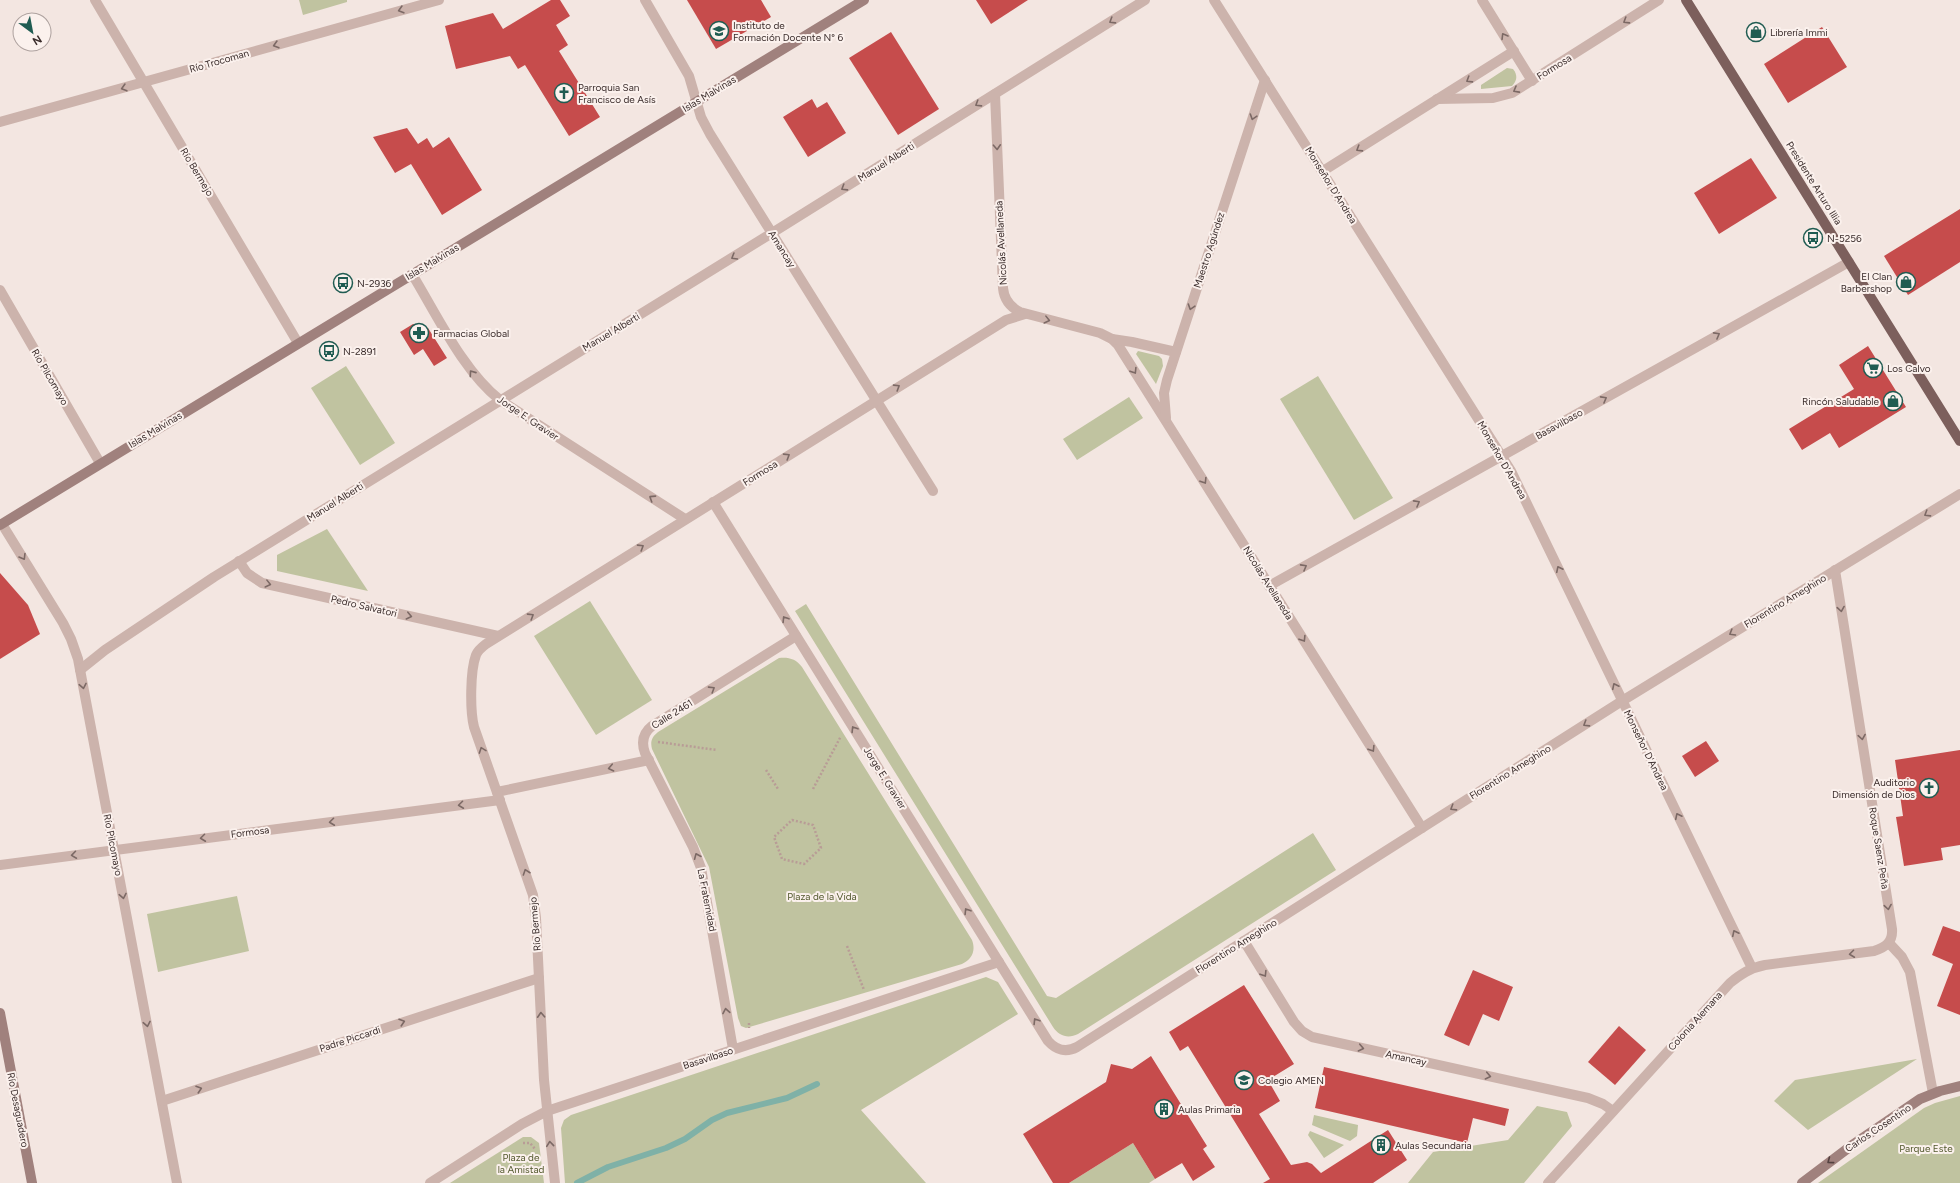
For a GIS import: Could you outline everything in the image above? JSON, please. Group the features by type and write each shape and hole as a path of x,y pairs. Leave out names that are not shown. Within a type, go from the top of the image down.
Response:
{"main road":[{"name":"Islas Malvinas","path":"1,524 864,0"},
{"name":"Presidente Arturo Illia","path":"1686,0 1960,440"},
{"name":"Río Desaguadero","path":"0,1013 32,1183"},
{"name":"Carlos Cosentino","path":"1802,1183 1851,1146 1913,1104 1933,1093 1960,1086"}],"street":[{"name":"Río Bermejo","path":"96,0 298,343"},
{"name":"Río Trocoman","path":"0,122 439,0"},
{"name":"Amancay","path":"645,0 684,66 692,86 696,102 710,134 933,491"},
{"name":"Manuel Alberti","path":"80,670 104,650 239,561 772,233 1145,0"},
{"name":"Monseñor D'Andrea","path":"1214,0 1517,481 1752,968"},
{"path":"1482,0 1532,81"},
{"name":"Formosa","path":"1437,99 1500,97 1512,93 1659,0"},
{"path":"1323,171 1514,51"},
{"name":"Maestro Agúndez","path":"1166,421 1164,393 1265,80"},
{"name":"Nicolás Avellaneda","path":"995,94 1004,292 1012,308 1025,314 1100,333 1112,339 1176,352"},
{"name":"Basavilbaso","path":"1270,586 1849,262"},
{"name":"Jorge E. Gravier","path":"412,274 470,369 483,386 500,400 685,519"},
{"name":"Río Pilcomayo","path":"0,290 100,464"},
{"name":"Formosa","path":"498,636 1006,320 1025,314"},
{"name":"Nicolás Avellaneda","path":"1112,339 1166,421 1422,828"},
{"name":"Florentino Ameghino","path":"1061,1050 1066,1051 1077,1047 1622,701 1960,494"},
{"name":"Jorge E. Gravier","path":"713,502 1048,1041 1061,1050"},
{"name":"Río Pilcomayo","path":"1,524 68,631 80,670 177,1183"},
{"name":"Pedro Salvatori","path":"239,561 247,573 262,583 498,636"},
{"name":"Roque Saenz Peña","path":"1835,570 1892,929 1889,943"},
{"name":"Río Bermejo","path":"498,636 483,646 476,655 471,702 474,727 532,895 536,918 538,978 547,1111 555,1183"},
{"name":"Calle 2461","path":"649,760 644,749 643,740 649,728 796,636"},
{"path":"498,796 649,760"},
{"name":"La Fraternidad","path":"649,760 701,868 733,1050"},
{"name":"Formosa","path":"0,865 498,796"},
{"name":"Amancay","path":"1244,941 1294,1022 1302,1031 1312,1037 1588,1098 1603,1104 1613,1111"},
{"path":"1889,943 1902,957 1910,972 1933,1093"},
{"name":"Colonia Alemana","path":"1548,1183 1730,983 1752,968 1772,964 1874,951 1889,943"},
{"name":"Basavilbaso","path":"430,1183 522,1124 547,1111 999,962"},
{"name":"Padre Piccardi","path":"162,1101 538,978"}],"path":[{"path":"837,730 845,743"},
{"path":"814,788 841,736"},
{"path":"656,746 659,737"},
{"path":"657,741 717,750"},
{"path":"766,770 778,789"},
{"path":"792,820 813,825 821,848 804,864 782,859 774,837 792,820"},
{"path":"847,946 864,990"},
{"path":"857,992 871,988"},
{"path":"749,1028 747,1022 754,1022"},
{"path":"520,1144 530,1143 536,1152"}],"green space":[{"path":"299,0 347,0 347,2 303,15"},
{"path":"1507,68 1513,69 1516,73 1516,80 1512,86 1481,89 1481,85"},
{"path":"1138,351 1159,356 1162,359 1163,366 1156,384 1136,354"},
{"path":"346,366 395,443 360,465 311,388"},
{"path":"1318,376 1393,498 1354,520 1280,399"},
{"path":"1129,397 1143,418 1077,460 1063,439"},
{"path":"327,529 368,591 277,571 277,555"},
{"path":"590,601 652,700 596,735 534,636"},
{"path":"806,604 1047,996 1056,998 1313,833 1336,870 1078,1034 1074,1036 1064,1036 1058,1033 795,611"},
{"name":"Plaza de la Vida","path":"779,658 792,659 802,667 972,940 974,948 971,957 962,964 746,1028 741,1026 738,1018 709,867 652,749 651,741 658,732"},
{"path":"237,896 249,951 158,972 147,914"},
{"path":"986,977 998,982 1018,1014 861,1110 926,1183 565,1183 561,1128 564,1120 571,1115"},
{"path":"1917,1059 1808,1130 1774,1101 1795,1080"},
{"name":"Parque Este","path":"1960,1096 1960,1183 1818,1183 1924,1108 1935,1103"},
{"path":"1537,1106 1567,1112 1572,1126 1524,1183 1408,1183 1433,1152 1508,1140"},
{"path":"1314,1115 1358,1125 1357,1136 1350,1141 1312,1125"},
{"path":"1310,1131 1344,1145 1324,1158 1308,1135"},
{"name":"Plaza de la Amistad","path":"523,1137 531,1137 539,1143 544,1183 450,1183"},
{"path":"1133,1143 1155,1179 1149,1183 1069,1183"}],"building":[{"path":"551,0 560,0 570,16 556,25 568,45 559,51 600,117 569,136 525,65 518,69 510,56 456,69 445,26 493,13 503,29"},
{"name":"Instituto de Formación Docente N° 6","path":"687,0 761,0 771,17 716,49"},
{"path":"976,0 1028,0 991,24"},
{"path":"1822,27 1847,67 1788,103 1764,64"},
{"path":"891,32 939,109 898,135 849,58"},
{"path":"812,99 817,108 827,102 846,133 808,157 783,117"},
{"path":"407,128 418,144 427,138 433,148 449,137 482,190 442,215 411,164 395,173 373,137"},
{"path":"1751,158 1777,198 1719,234 1694,193"},
{"path":"1960,209 1960,262 1908,295 1884,256"},
{"path":"413,324 428,328 447,358 434,366 423,349 414,355 400,332"},
{"path":"1868,346 1906,407 1839,448 1830,433 1802,450 1789,429 1854,389 1839,365"},
{"path":"0,573 28,605 40,634 0,659"},
{"path":"1706,741 1719,761 1695,777 1682,756"},
{"name":"Auditorio Dimensión de Dios","path":"1960,750 1960,845 1941,848 1943,860 1904,866 1896,817 1903,816 1895,760"},
{"path":"1943,926 1960,932 1960,1015 1937,1006 1953,964 1932,955"},
{"path":"1473,970 1513,987 1499,1021 1483,1014 1469,1046 1444,1035"},
{"path":"1244,985 1294,1064 1268,1080 1280,1101 1259,1114 1291,1165 1307,1162 1312,1164 1321,1173 1388,1130 1407,1160 1373,1183 1263,1183 1270,1179 1188,1046 1180,1051 1169,1032"},
{"path":"1619,1026 1646,1050 1615,1085 1588,1062"},
{"path":"1151,1056 1207,1146 1203,1149 1215,1167 1193,1181 1182,1163 1155,1179 1133,1143 1069,1183 1053,1183 1023,1134 1106,1082 1111,1064 1132,1069"},
{"path":"1324,1067 1509,1109 1505,1126 1473,1118 1467,1143 1315,1108"}],"waterway":[{"path":"577,1183 608,1167 666,1148 685,1139 712,1120 727,1113 787,1098 817,1084"}],"place":[{"name":"Instituto de Formación Docente N° 6","path":"719,31"},
{"name":"Librería Immi","path":"1756,32"},
{"name":"Parroquia San Francisco de Asís","path":"564,93"},
{"name":"N-5256","path":"1813,238"},
{"name":"El Clan Barbershop","path":"1906,282"},
{"name":"N-2936","path":"343,283"},
{"name":"Farmacias Global","path":"419,333"},
{"name":"N-2891","path":"329,351"},
{"name":"Los Calvo","path":"1873,368"},
{"name":"Rincón Saludable","path":"1893,401"},
{"name":"Auditorio Dimensión de Dios","path":"1929,788"},
{"name":"Colegio AMEN","path":"1244,1080"},
{"name":"Aulas Primaria","path":"1164,1109"},
{"name":"Aulas Secundaria","path":"1381,1145"}]}
